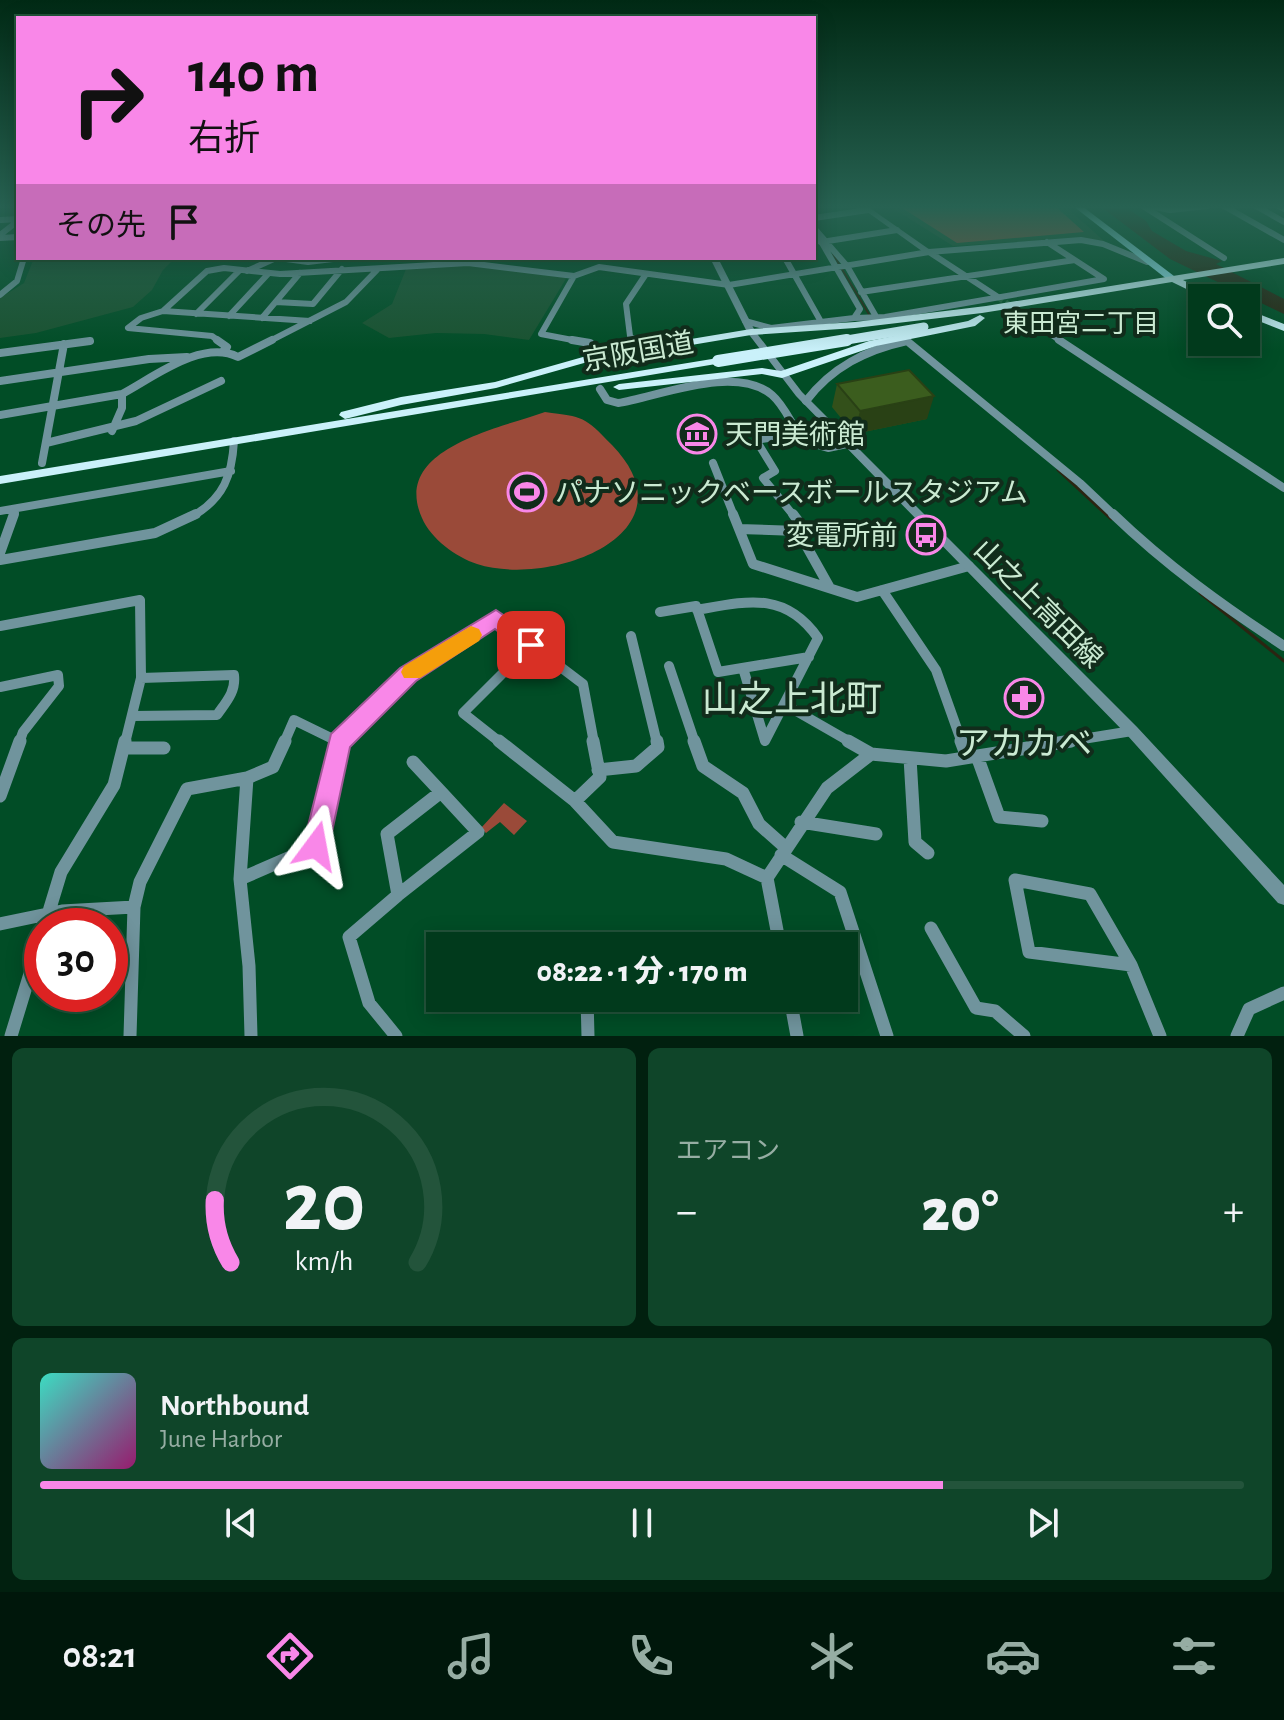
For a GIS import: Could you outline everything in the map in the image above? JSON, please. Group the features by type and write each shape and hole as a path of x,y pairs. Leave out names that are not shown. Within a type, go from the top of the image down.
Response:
{"highway":[{"name":"京阪国道","path":"984,313 1171,278 1187,280 1284,261"},
{"name":"京阪国道","path":"0,470 715,358 1187,280 1284,268"},
{"path":"1187,280 1193,284"},
{"path":"341,416 401,401 496,385 583,360 644,350 748,326 855,325 984,313"},
{"path":"538,392 600,389 762,371 782,375 873,343 971,324 984,313"},
{"path":"1260,318 1284,328"},
{"name":"京阪国道","path":"0,480 538,392 715,358"}],"main road":[{"path":"1137,254 1171,278"}],"street":[{"path":"831,254 860,309 854,318"},
{"path":"836,254 877,318"},
{"path":"163,311 207,271 268,274 377,270 442,261 574,276 599,267 729,285 915,254"},
{"path":"933,254 998,297"},
{"path":"748,326 771,328 820,320 877,318 1104,279 1066,254"},
{"path":"1126,254 1147,262"},
{"path":"1218,254 1224,258"},
{"path":"0,295 17,281 23,260"},
{"path":"196,314 243,271 273,260"},
{"path":"293,260 324,260"},
{"path":"627,271 630,260"},
{"name":"山之上高田線","path":"715,260 748,326 782,375 1132,731 1284,897"},
{"path":"786,260 820,320"},
{"path":"849,290 1075,260"},
{"path":"276,302 313,304 342,269"},
{"path":"0,381 149,359 191,357 224,350 238,357 354,297 365,279 377,270"},
{"path":"262,318 300,273"},
{"path":"229,316 268,274"},
{"path":"644,350 630,336 626,304 646,274"},
{"path":"574,276 541,334 590,343"},
{"path":"224,350 227,347 212,336 128,328 141,318 163,311 310,321"},
{"path":"1028,318 1149,402 1284,488"},
{"path":"0,353 90,341"},
{"path":"806,401 816,385 859,356 907,341 1080,483 1148,548 1213,599 1284,646"},
{"path":"42,463 64,344"},
{"path":"0,415 122,394 191,357"},
{"path":"46,443 112,431 182,404 221,381"},
{"path":"600,389 607,400 618,403 714,384 752,385 771,393 795,434 817,445 847,444"},
{"path":"112,431 122,408 122,394"},
{"path":"795,434 756,440 775,471 763,478 799,522"},
{"path":"0,560 155,533 179,524 221,494 231,471 234,441"},
{"path":"713,463 753,564 768,566 857,597 969,566"},
{"path":"0,511 231,471"},
{"path":"0,553 16,509"},
{"path":"739,529 798,531 830,588"},
{"path":"882,590 936,670 999,817 1042,821"},
{"path":"697,610 762,599 807,618 818,638 765,741 743,668"},
{"path":"0,626 140,600 141,678 114,785 61,872 48,908"},
{"path":"660,612 696,606 718,672 809,657"},
{"path":"240,879 316,846 339,742 408,674 496,618 583,684 600,777 575,801"},
{"path":"598,770 636,766 658,747 631,636"},
{"path":"531,645 463,713 575,801 613,842 726,859 767,878"},
{"path":"669,666 703,766 743,793 759,824 784,852 840,892 887,1036"},
{"path":"0,687 58,675 59,686 23,732 0,796"},
{"path":"133,716 217,715 234,690 236,680 234,675 141,678"},
{"path":"784,704 871,754 946,761 1132,731"},
{"path":"130,1036 134,907 140,882 187,789 247,778 273,767 294,720 339,742"},
{"path":"124,748 164,748"},
{"path":"777,932 767,878 801,822 827,788 871,754"},
{"path":"910,758 915,842 928,853"},
{"path":"396,1036 375,1018 366,1003 349,937 478,832 413,762"},
{"path":"247,778 240,879 249,966 251,1036"},
{"path":"398,895 387,834 441,792"},
{"path":"801,822 876,834"},
{"path":"1131,965 1029,952 1015,880 1090,894 1131,965 1160,1036"},
{"path":"123,908 134,907"},
{"path":"0,924 24,919"},
{"path":"931,928 976,1008 995,1011 1024,1036"},
{"path":"11,1036 24,990"},
{"path":"1237,1036 1249,1009 1284,993"},
{"path":"587,1012 588,1036"},
{"path":"793,1012 797,1036"}],"shaded area":[{"path":"1164,254 1198,254 1222,261 1216,264 1255,284 1222,284"},
{"path":"33,260 173,260 163,270 152,290 133,307 36,333 0,338 0,298 24,283"},
{"path":"466,265 567,277 529,340 484,334 436,333 389,338 362,323 392,304 406,269"},
{"path":"1260,287 1284,299 1284,314 1260,302"},
{"name":"パナソニックベースボールスタジアム","path":"545,412 568,415 595,428 612,445 634,476 637,504 626,528 604,546 575,560 542,568 508,569 477,564 461,557 431,533 422,518 416,494 421,475 435,459 454,446"},
{"path":"504,803 527,821 514,835 500,822 486,833 481,828"}],"building":[{"path":"909,370 934,396 860,411 837,384"}],"waterway":[{"path":"833,254 870,316"},
{"path":"1058,470 1111,519"},
{"path":"1200,593 1284,661"}],"tunnel":[{"path":"998,297 1028,318"}],"slow traffic":[{"path":"412,672 471,635"}],"place":[{"name":"天門美術館","path":"697,434"},
{"name":"パナソニックベースボールスタジアム","path":"527,492"},
{"name":"変電所前","path":"926,535"},
{"name":"アカカベ","path":"1024,698"}],"district":[{"name":"東田宮二丁目","path":"1081,323"},
{"name":"山之上北町","path":"792,698"}],"route":[{"path":"316,846 339,742 408,674 496,618 531,645"}]}
